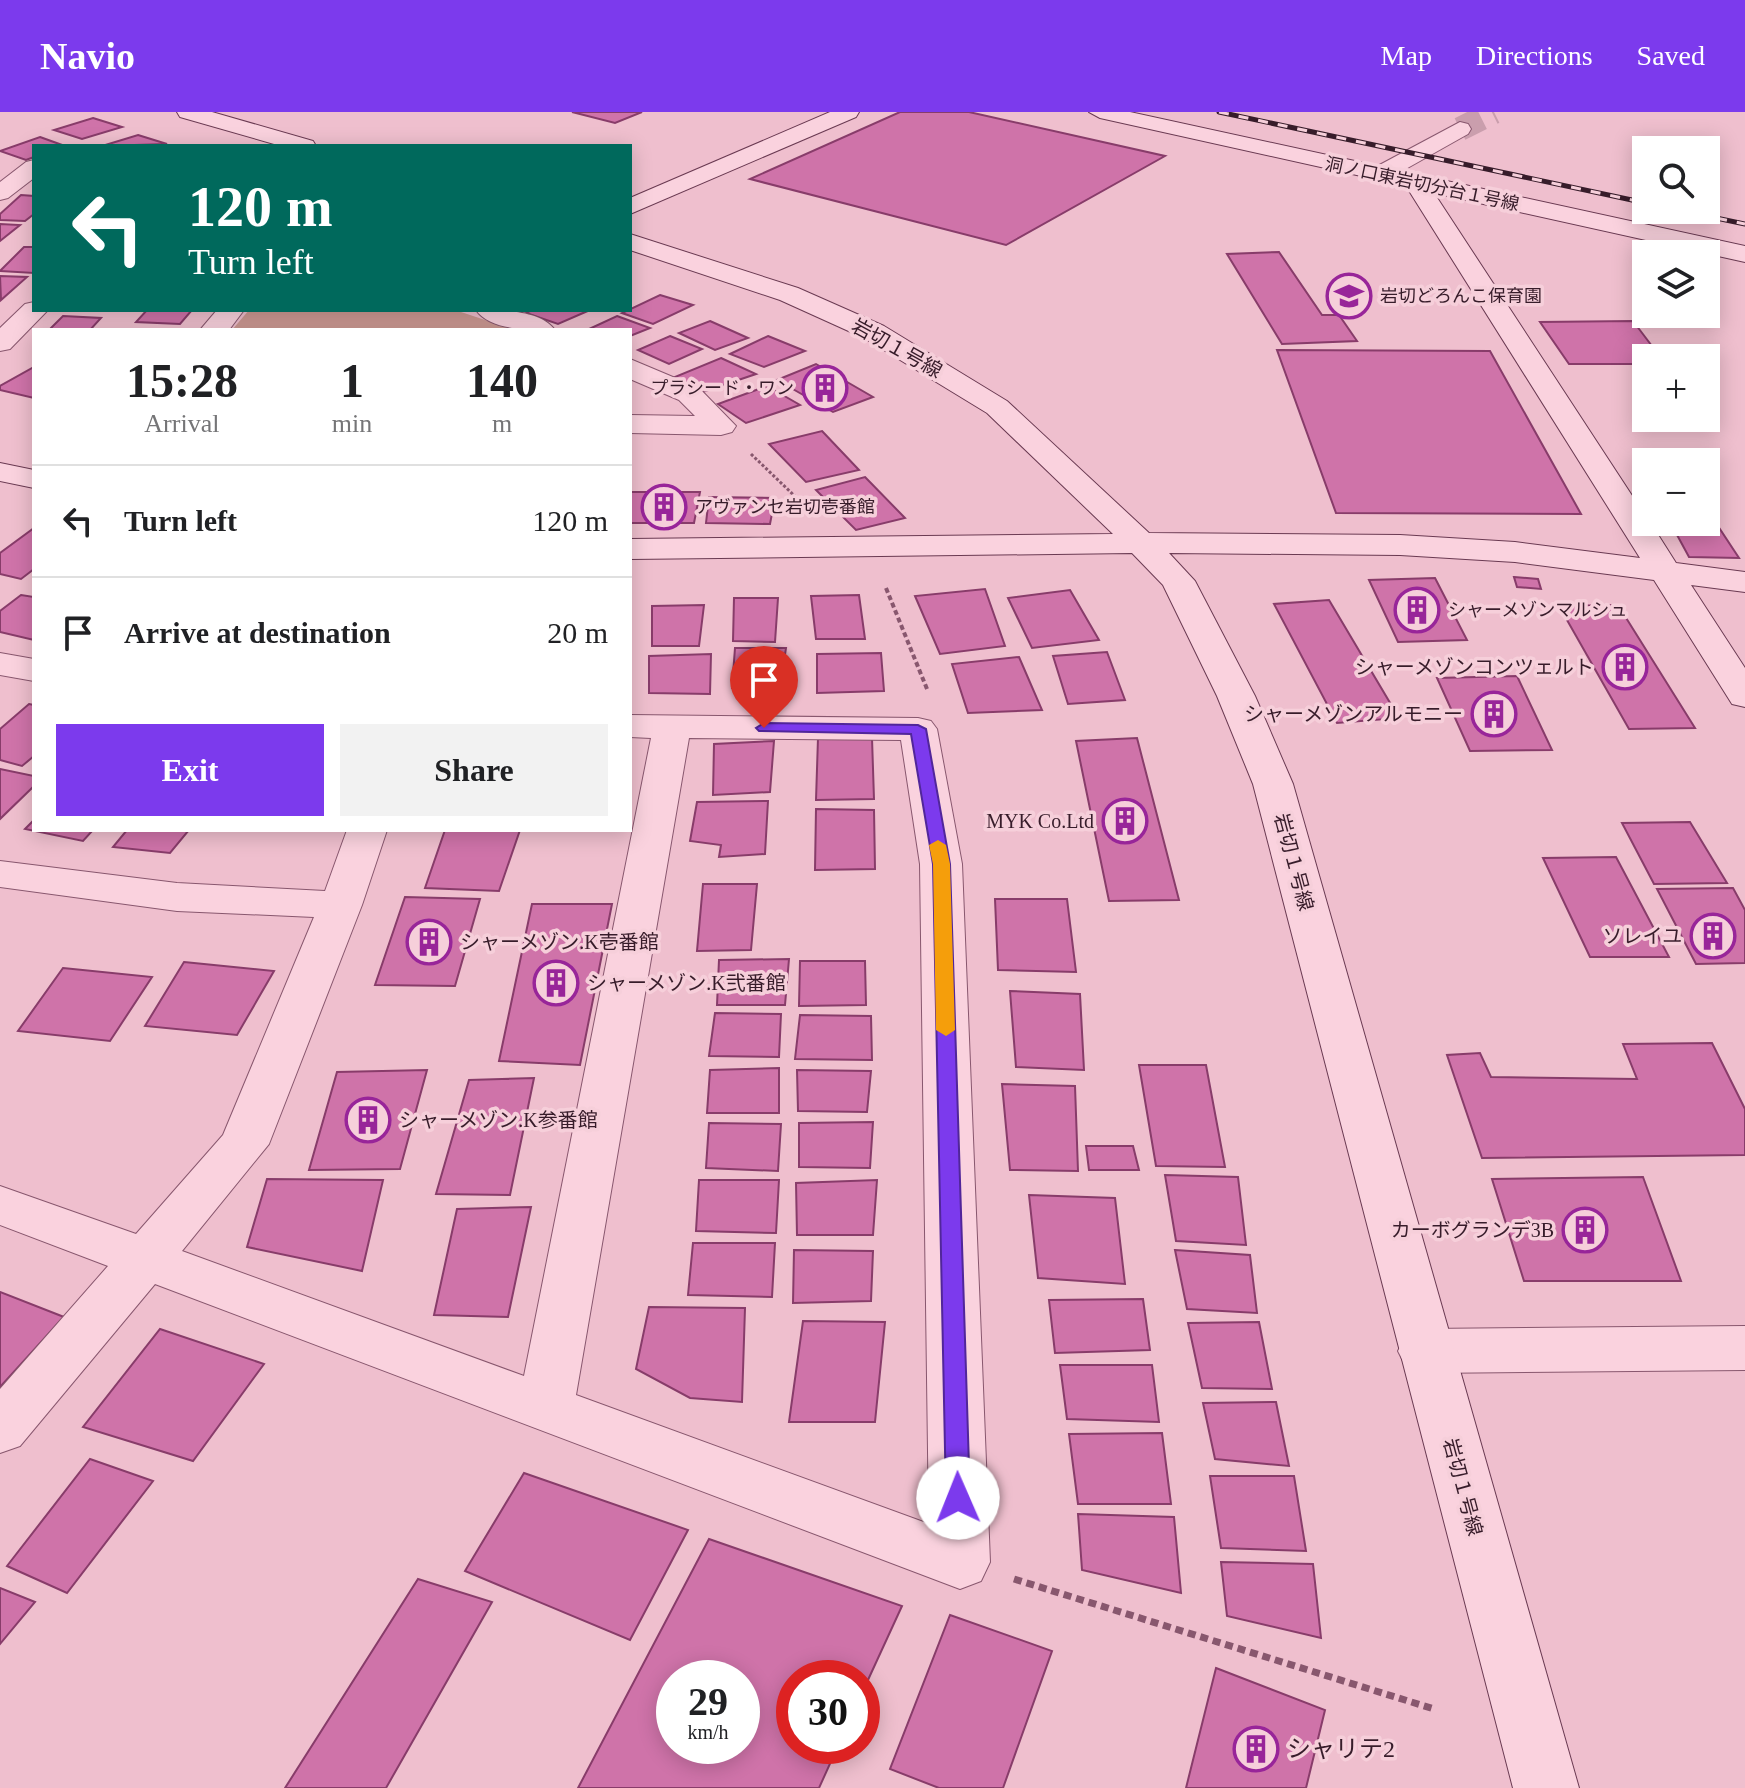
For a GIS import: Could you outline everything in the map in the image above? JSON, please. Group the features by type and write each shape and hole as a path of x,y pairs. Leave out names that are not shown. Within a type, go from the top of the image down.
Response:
{"street":[{"path":"188,112 298,144"},
{"path":"632,206 848,112"},
{"name":"洞ノ口東岩切分台１号線","path":"1100,112 1745,254"},
{"path":"1380,174 1460,129"},
{"path":"0,193 32,169"},
{"path":"1415,182 1745,696"},
{"name":"岩切１号線","path":"632,243 789,294 899,346 997,407 1178,581 1236,696 1273,784 1546,1788"},
{"path":"0,344 33,312"},
{"path":"216,328 229,312"},
{"path":"494,312 536,328"},
{"path":"0,344 32,351"},
{"path":"632,369 689,394 721,426"},
{"path":"632,424 721,426"},
{"path":"0,472 32,479"},
{"path":"632,549 1139,543 1400,545 1515,552 1745,582"},
{"path":"0,664 32,670"},
{"path":"0,1205 960,1562 941,864 918,729 651,726 546,1408"},
{"path":"0,1429 244,1144 341,905 366,832"},
{"path":"0,874 177,897 341,905"},
{"path":"1425,1351 1745,1348"}],"path":[{"path":"721,426 812,512"},
{"path":"884,583 928,686 918,729"},
{"path":"960,1562 1434,1709"}],"shaded area":[{"path":"247,312 461,312 509,328 234,328"}],"building":[{"path":"572,112 642,112 615,123"},
{"path":"900,112 969,112 1165,156 1006,245 750,179"},
{"path":"93,118 122,127 82,139 54,130"},
{"path":"138,135 167,144 109,144"},
{"path":"40,137 59,144 32,144 32,158 26,160 0,151"},
{"path":"21,195 32,196 32,216 25,221 0,220 0,214"},
{"path":"0,224 20,225 0,241"},
{"path":"24,247 32,247 32,273 0,271"},
{"path":"1279,252 1322,315 1339,315 1357,341 1282,344 1227,254"},
{"path":"0,276 27,277 1,300"},
{"path":"660,295 693,305 653,324 622,313 632,312 632,308"},
{"path":"145,312 190,312 180,324 136,322"},
{"path":"528,312 585,312 558,324"},
{"path":"63,316 101,318 92,328 51,328"},
{"path":"617,316 650,328 632,335 632,328 591,328"},
{"path":"710,321 748,338 715,350 679,333"},
{"path":"1632,321 1632,328 1638,328 1650,344 1632,344 1632,364 1569,364 1540,322"},
{"path":"670,336 702,349 669,364 638,350"},
{"path":"768,336 805,351 764,367 730,354"},
{"path":"1277,350 1490,351 1581,514 1336,513"},
{"path":"721,358 756,374 700,393 670,379"},
{"name":"プラシード・ワン","path":"816,364 873,397 833,412 777,380"},
{"path":"32,368 32,398 0,390 0,386"},
{"path":"767,386 800,405 746,423 718,404"},
{"path":"822,431 859,470 806,482 769,444"},
{"path":"865,477 905,518 856,530 816,490"},
{"name":"アヴァンセ岩切壱番館","path":"632,492 700,492 694,523 632,523"},
{"path":"709,497 775,498 770,524 706,523"},
{"path":"32,529 32,571 21,579 0,574 0,553"},
{"path":"1720,529 1739,558 1689,557 1678,536 1720,536"},
{"path":"1514,577 1538,579 1541,589 1517,587"},
{"name":"シャーメゾンマルシュ","path":"1435,578 1467,640 1398,642 1369,580"},
{"path":"985,589 1005,646 940,654 915,596"},
{"path":"1070,590 1099,640 1032,648 1008,598"},
{"path":"21,595 32,597 32,640 0,632 0,611"},
{"path":"859,595 865,639 816,639 811,596"},
{"path":"734,598 778,598 775,642 733,641"},
{"path":"1329,600 1399,718 1337,723 1274,604"},
{"path":"704,605 699,646 652,646 652,606"},
{"name":"シャーメゾンコンツェルト","path":"1618,605 1695,728 1629,729 1559,606"},
{"path":"735,648 786,648 780,688 732,688"},
{"path":"1107,652 1125,700 1068,704 1053,656"},
{"path":"881,653 884,691 817,693 817,654"},
{"path":"711,654 710,694 649,693 649,656"},
{"path":"1019,657 1042,710 968,713 952,664"},
{"name":"シャーメゾンアルモニー","path":"1517,676 1552,750 1470,751 1437,678"},
{"path":"32,705 32,758 22,766 0,760 0,729"},
{"path":"818,738 872,738 874,799 816,800"},
{"name":"MYK Co.Ltd","path":"1137,738 1179,900 1109,901 1076,741"},
{"path":"774,741 770,792 713,795 714,744"},
{"path":"0,769 32,776 32,788 0,819"},
{"path":"768,801 765,854 719,857 721,845 690,841 697,802"},
{"path":"816,809 874,810 875,869 815,870"},
{"path":"1690,822 1727,883 1654,884 1622,823"},
{"path":"40,832 91,832 83,841"},
{"path":"125,832 187,832 170,853 113,847"},
{"path":"444,832 519,832 499,891 425,888"},
{"path":"1616,857 1669,957 1590,957 1543,858"},
{"path":"703,884 757,884 751,950 697,951"},
{"name":"ソレイユ","path":"1733,888 1745,910 1745,963 1696,964 1657,889"},
{"name":"シャーメゾン.K壱番館","path":"405,897 480,899 455,986 375,985"},
{"path":"995,899 1067,899 1076,972 998,970"},
{"name":"シャーメゾン.K弐番館","path":"532,904 612,904 580,1065 499,1061"},
{"path":"789,959 785,1005 717,1005 719,960"},
{"path":"800,961 865,961 866,1005 799,1006"},
{"path":"184,962 274,971 237,1035 145,1026"},
{"path":"63,968 152,977 110,1041 18,1031"},
{"path":"1010,991 1080,994 1084,1070 1016,1067"},
{"path":"715,1013 781,1014 779,1057 709,1056"},
{"path":"800,1015 871,1016 872,1060 795,1059"},
{"path":"1712,1043 1745,1109 1745,1155 1482,1158 1447,1055 1480,1053 1491,1077 1637,1079 1623,1044"},
{"path":"1139,1065 1206,1065 1225,1167 1156,1166"},
{"path":"779,1068 779,1113 707,1113 710,1070"},
{"name":"シャーメゾン.K参番館","path":"427,1070 400,1169 309,1170 337,1072"},
{"path":"797,1070 871,1071 867,1112 798,1111"},
{"path":"534,1078 510,1195 436,1194 469,1080"},
{"path":"1002,1084 1075,1086 1078,1171 1010,1170"},
{"path":"873,1122 870,1168 799,1167 799,1123"},
{"path":"709,1123 781,1124 778,1171 706,1168"},
{"path":"1086,1146 1133,1146 1139,1170 1089,1170"},
{"path":"1165,1175 1238,1177 1246,1245 1176,1241"},
{"name":"カーボグランデ3B","path":"1643,1177 1681,1281 1524,1281 1492,1179"},
{"path":"267,1179 383,1180 362,1271 247,1247"},
{"path":"699,1180 779,1180 776,1233 696,1231"},
{"path":"877,1180 873,1235 797,1235 796,1183"},
{"path":"1029,1195 1115,1198 1125,1284 1038,1278"},
{"path":"531,1207 508,1317 434,1315 457,1209"},
{"path":"693,1243 775,1243 772,1297 688,1295"},
{"path":"794,1250 873,1251 871,1301 793,1303"},
{"path":"1175,1250 1250,1255 1257,1313 1187,1309"},
{"path":"0,1292 64,1317 0,1387"},
{"path":"1143,1299 1150,1350 1055,1353 1049,1300"},
{"path":"649,1307 745,1308 742,1402 690,1398 636,1369"},
{"path":"803,1321 885,1322 875,1422 789,1422"},
{"path":"1259,1322 1272,1389 1202,1388 1188,1323"},
{"path":"160,1329 264,1364 193,1461 83,1427"},
{"path":"1060,1365 1152,1365 1159,1422 1067,1419"},
{"path":"1276,1402 1289,1466 1215,1459 1203,1403"},
{"path":"1162,1433 1171,1504 1078,1504 1069,1434"},
{"path":"90,1459 153,1481 67,1593 7,1566"},
{"path":"524,1473 688,1530 630,1640 465,1571"},
{"path":"1210,1476 1294,1476 1306,1551 1221,1548"},
{"path":"1078,1514 1174,1517 1181,1593 1082,1570"},
{"path":"709,1539 902,1606 877,1660 776,1660 776,1764 830,1764 819,1788 578,1788"},
{"path":"1221,1562 1313,1564 1321,1638 1227,1616"},
{"path":"418,1579 492,1602 386,1788 285,1788"},
{"path":"0,1588 35,1602 0,1644"},
{"path":"950,1615 1052,1651 1003,1788 939,1788 890,1769"},
{"name":"シャリテ2","path":"1216,1668 1325,1710 1306,1788 1186,1788"}],"tunnel":[{"path":"1460,129 1494,112"}],"railway":[{"path":"1219,112 1632,200"},
{"path":"1720,219 1745,224"}],"slow traffic":[{"path":"938,845 946,1030"}],"place":[{"name":"岩切どろんこ保育園","path":"1349,296"},
{"name":"プラシード・ワン","path":"825,388"},
{"name":"アヴァンセ岩切壱番館","path":"664,507"},
{"name":"シャーメゾンマルシュ","path":"1417,610"},
{"name":"シャーメゾンコンツェルト","path":"1625,667"},
{"name":"シャーメゾンアルモニー","path":"1494,714"},
{"name":"MYK Co.Ltd","path":"1125,821"},
{"name":"ソレイユ","path":"1713,936"},
{"name":"シャーメゾン.K壱番館","path":"429,942"},
{"name":"シャーメゾン.K弐番館","path":"556,983"},
{"name":"シャーメゾン.K参番館","path":"368,1120"},
{"name":"カーボグランデ3B","path":"1585,1230"},
{"name":"シャリテ2","path":"1256,1749"}],"route":[{"path":"764,728 918,729 941,864 958,1498"}]}
